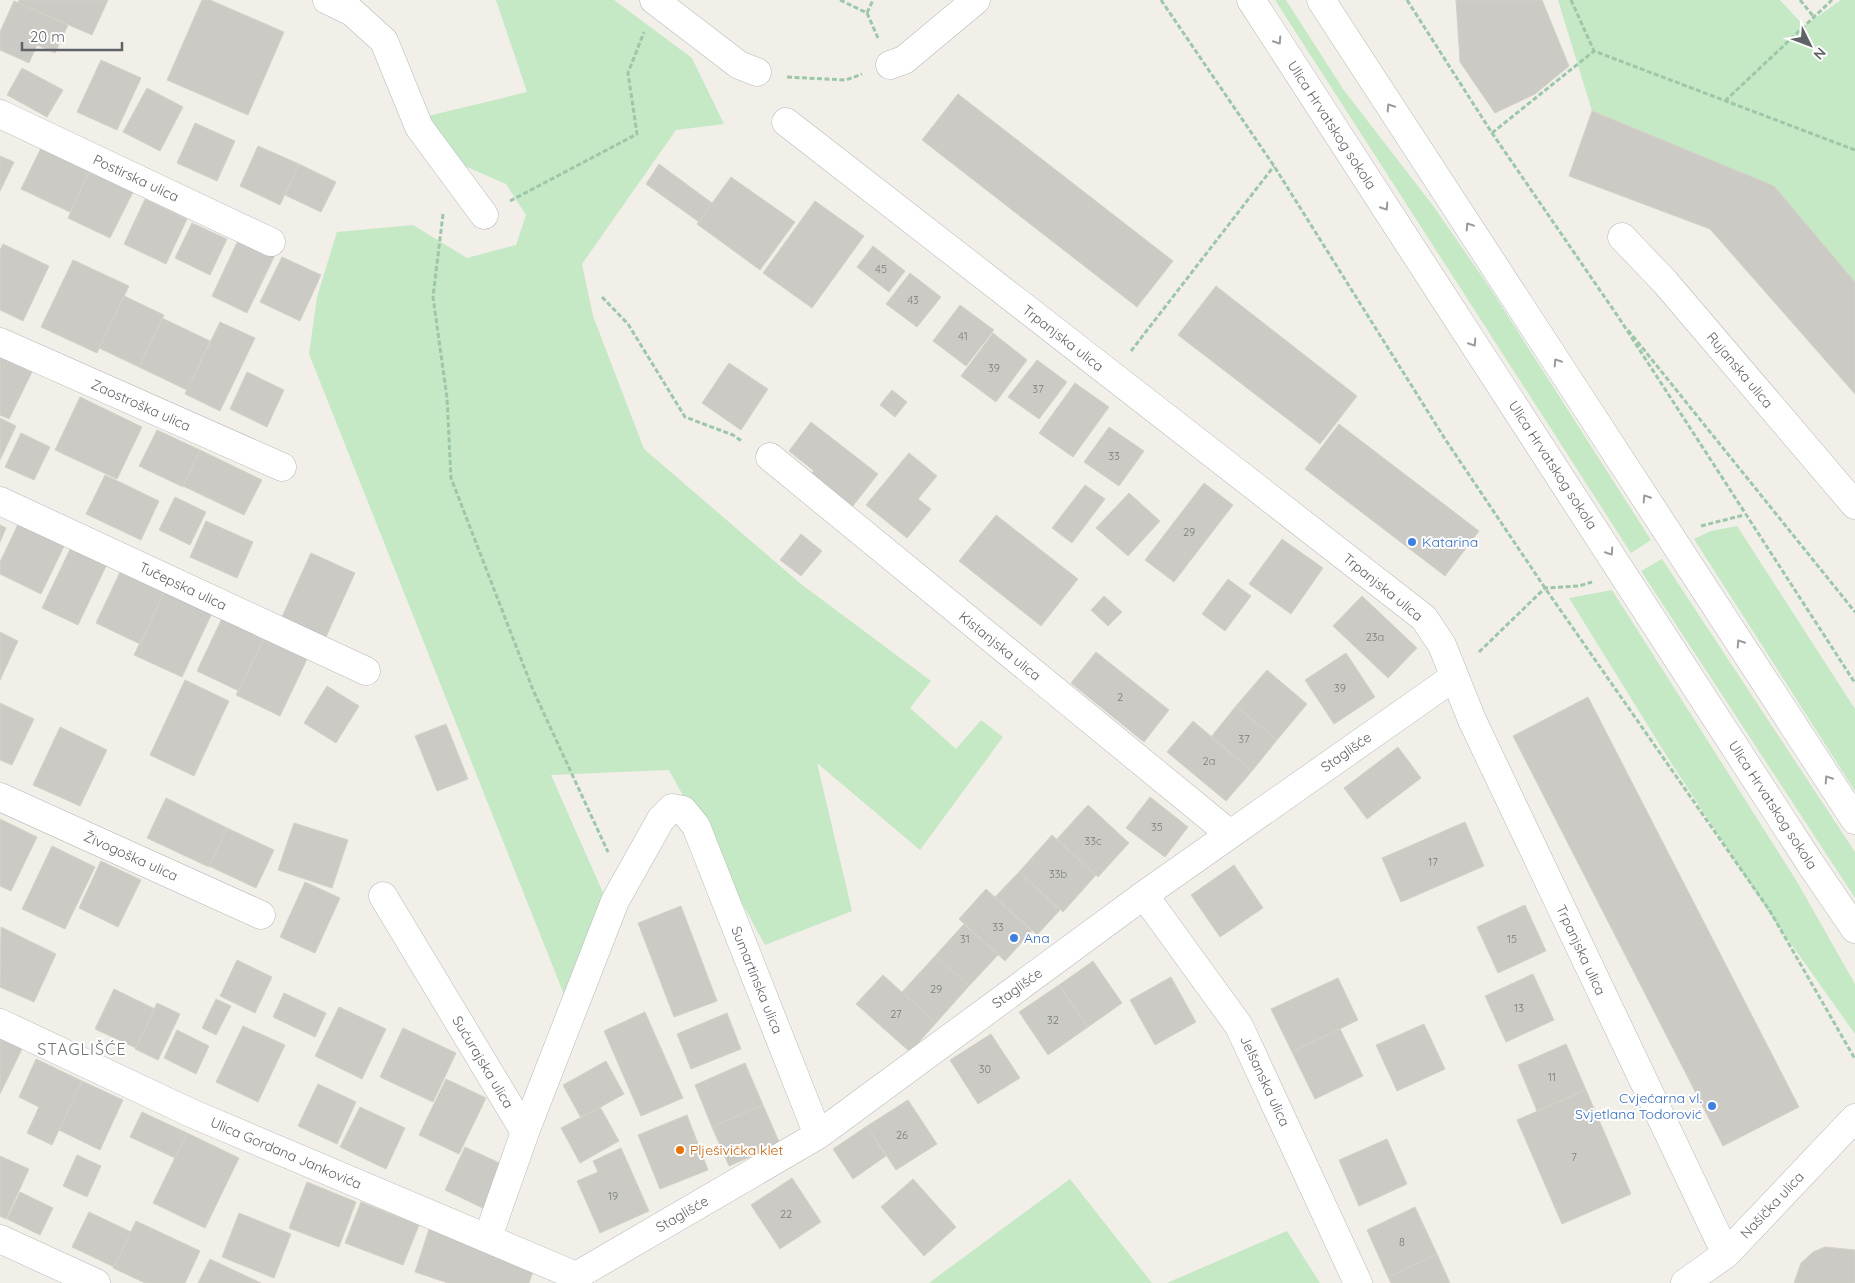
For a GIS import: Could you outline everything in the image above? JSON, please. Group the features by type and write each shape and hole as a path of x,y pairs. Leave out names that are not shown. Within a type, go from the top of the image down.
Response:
{"street":[{"path":"326,0 352,12 384,41 418,127 484,214"},
{"path":"890,64 904,60 976,0"},
{"name":"Ulica Hrvatskog sokola","path":"1251,0 1810,863 1855,929"},
{"path":"1321,0 1855,820"},
{"path":"655,1 738,66 757,72"},
{"name":"Postirska ulica","path":"0,114 272,242"},
{"name":"Trpanjska ulica","path":"786,122 1424,618 1442,645 1472,720 1726,1254"},
{"name":"Rujanska ulica","path":"1622,238 1665,282 1855,505"},
{"name":"Zaostroška ulica","path":"0,342 282,467"},
{"name":"Kistanjska ulica","path":"770,457 1230,834"},
{"name":"Tučepska ulica","path":"0,501 366,671"},
{"name":"Staglišće","path":"574,1279 818,1135 1144,895 1454,677"},
{"name":"Živogoška ulica","path":"0,797 261,915"},
{"name":"Sumartinska ulica","path":"624,886 661,818 672,808 683,810 696,826 818,1135"},
{"path":"488,1237 525,1132 615,901 624,886"},
{"name":"Jelšanska ulica","path":"1144,895 1239,1026 1358,1283"},
{"name":"Sućurajska ulica","path":"384,896 525,1132"},
{"name":"Ulica Gordana Jankovića","path":"0,1023 191,1112 488,1237 574,1279"},
{"name":"Našička ulica","path":"1685,1283 1726,1254 1854,1118"},
{"path":"0,1239 96,1283"}],"path":[{"path":"840,0 867,13 873,0"},
{"path":"1161,0 1274,166 1445,439 1545,588 1770,911 1855,1059"},
{"path":"1407,0 1492,133 1618,318 1744,515 1855,683"},
{"path":"1571,0 1594,51 1855,150"},
{"path":"1800,0 1814,17"},
{"path":"1725,101 1832,0"},
{"path":"484,214 637,134 628,73 655,1"},
{"path":"1492,133 1594,51"},
{"path":"757,72 775,76 846,80 890,64"},
{"path":"1112,376 1274,166"},
{"path":"449,168 433,297 447,398 451,478 533,690 624,886"},
{"path":"602,297 628,324 685,417 733,435 760,455 770,457"},
{"path":"1618,318 1855,612"},
{"path":"1697,527 1744,515"},
{"path":"1454,677 1545,588 1578,586 1594,582"}],"green space":[{"path":"496,0 614,0 692,58 724,124 676,130 582,264 593,316 644,449 801,584 931,681 910,708 956,749 981,720 1003,737 920,850 817,763 852,911 765,945 669,770 551,775 604,895 567,1002 309,354 317,297 337,232 413,225 467,258 516,245 526,215 506,184 458,163 424,117 527,92"},
{"path":"1275,0 1286,0 1343,89 1434,207 1490,288 1651,540 1631,553"},
{"path":"1558,0 1780,0 1804,26 1841,0 1855,0 1855,282 1774,186 1592,111"},
{"path":"1737,526 1855,709 1855,791 1694,539 1711,531"},
{"path":"1662,559 1855,852 1855,898 1641,571"},
{"path":"1612,590 1796,880 1855,984 1855,1034 1770,914 1668,758 1569,598"},
{"path":"1070,1179 1152,1283 929,1283"},
{"path":"1287,1231 1320,1283 1167,1283"}],"building":[{"path":"19,0 108,0 92,35 18,3"},
{"path":"202,0 210,0 284,32 248,115 167,80"},
{"path":"1456,0 1542,0 1569,66 1535,94 1495,113 1460,62"},
{"path":"14,1 68,25 55,53 37,45 29,63 0,50 0,32"},
{"path":"101,60 141,78 117,130 77,112"},
{"path":"22,68 63,90 47,117 7,95"},
{"path":"147,88 183,107 160,151 123,132"},
{"path":"958,94 1173,261 1137,307 922,140"},
{"path":"1592,111 1774,186 1855,282 1855,394 1710,229 1569,176"},
{"path":"195,123 235,141 217,181 177,163"},
{"path":"42,146 90,169 70,212 21,189"},
{"path":"258,146 299,164 280,205 240,186"},
{"path":"0,156 14,162 0,191"},
{"path":"299,164 336,182 321,212 285,195"},
{"path":"659,164 712,203 699,222 646,184"},
{"path":"90,169 134,190 110,238 68,218"},
{"path":"731,177 795,222 760,270 697,224"},
{"path":"145,199 187,219 166,264 124,244"},
{"path":"815,201 864,236 812,308 763,273"},
{"path":"192,223 227,239 210,275 175,258"},
{"path":"240,236 276,253 247,313 212,296"},
{"path":"3,244 49,266 23,321 0,310 0,250"},
{"path":"873,246 905,271 889,292 857,267"},
{"path":"282,257 321,275 300,321 260,302"},
{"path":"73,260 129,286 97,353 41,327"},
{"path":"910,273 941,297 917,327 886,304"},
{"path":"1216,286 1357,396 1320,444 1178,335"},
{"path":"124,296 164,315 139,367 99,348"},
{"path":"960,305 994,330 966,366 933,341"},
{"path":"162,318 210,341 187,390 139,367"},
{"path":"220,322 255,338 220,411 185,394"},
{"path":"993,333 1027,360 996,402 961,376"},
{"path":"0,357 32,372 9,419 0,415"},
{"path":"1037,360 1067,382 1039,419 1008,397"},
{"path":"729,363 768,389 741,430 702,403"},
{"path":"247,372 284,390 267,427 230,409"},
{"path":"1075,383 1109,407 1073,457 1039,433"},
{"path":"892,390 907,402 895,417 880,405"},
{"path":"80,397 142,427 117,479 55,450"},
{"path":"0,418 16,426 0,460"},
{"path":"811,422 878,474 852,507 810,474 814,471 789,451"},
{"path":"1339,424 1479,531 1445,576 1305,469"},
{"path":"1109,427 1144,451 1119,486 1084,462"},
{"path":"157,430 200,450 183,487 139,466"},
{"path":"21,433 50,447 34,480 5,467"},
{"path":"200,450 262,480 244,515 183,486"},
{"path":"909,453 937,476 918,499 931,509 907,538 866,505"},
{"path":"105,475 159,501 141,540 86,514"},
{"path":"1204,483 1233,505 1174,582 1145,560"},
{"path":"1085,485 1105,499 1072,543 1052,528"},
{"path":"1129,493 1160,521 1128,556 1096,528"},
{"path":"175,497 206,512 190,545 159,530"},
{"path":"996,515 1078,579 1041,626 959,561"},
{"path":"20,520 66,542 41,594 0,574 0,562"},
{"path":"206,521 253,542 237,578 190,557"},
{"path":"0,525 6,528 0,542"},
{"path":"801,534 822,551 801,576 780,560"},
{"path":"1282,539 1323,568 1291,614 1249,584"},
{"path":"72,545 108,562 78,625 42,608"},
{"path":"311,553 355,573 325,639 281,619"},
{"path":"122,568 166,589 140,644 96,623"},
{"path":"1228,579 1251,596 1225,631 1202,614"},
{"path":"166,589 213,611 182,677 134,655"},
{"path":"1104,596 1122,612 1108,626 1091,610"},
{"path":"1362,596 1417,648 1388,678 1333,626"},
{"path":"224,614 266,634 239,691 197,671"},
{"path":"0,632 18,641 0,680"},
{"path":"266,634 309,655 280,716 236,695"},
{"path":"1096,652 1169,710 1144,742 1071,683"},
{"path":"1346,653 1375,697 1334,724 1305,680"},
{"path":"1267,670 1307,704 1277,740 1236,706"},
{"path":"185,680 229,701 194,776 150,755"},
{"path":"327,686 359,706 336,743 304,723"},
{"path":"1588,697 1799,1107 1723,1146 1513,736"},
{"path":"0,703 34,719 12,765 0,760"},
{"path":"1236,706 1277,740 1252,771 1211,737"},
{"path":"1193,721 1252,771 1226,801 1167,752"},
{"path":"446,724 468,779 437,791 415,736"},
{"path":"60,727 107,750 80,806 33,785"},
{"path":"1398,747 1421,778 1367,819 1344,788"},
{"path":"1150,797 1188,827 1165,857 1126,828"},
{"path":"166,798 227,828 209,867 147,838"},
{"path":"1088,805 1129,843 1098,877 1057,839"},
{"path":"0,819 37,837 11,891 0,886"},
{"path":"1465,822 1484,866 1401,902 1382,858"},
{"path":"294,823 348,840 332,888 278,870"},
{"path":"227,828 274,850 256,888 209,866"},
{"path":"1052,835 1096,875 1063,912 1019,872"},
{"path":"52,846 95,867 65,929 22,909"},
{"path":"101,861 141,880 118,927 79,908"},
{"path":"1234,865 1263,908 1220,937 1191,895"},
{"path":"1019,872 1060,910 1037,935 995,897"},
{"path":"305,882 340,898 315,953 280,937"},
{"path":"986,889 1032,931 1005,961 959,919"},
{"path":"1525,905 1546,951 1498,973 1477,927"},
{"path":"681,906 717,1001 674,1017 638,923"},
{"path":"964,924 998,955 969,986 935,956"},
{"path":"1,927 56,954 34,1002 0,987"},
{"path":"935,956 969,986 936,1023 902,992"},
{"path":"237,960 272,977 255,1013 220,996"},
{"path":"1093,961 1122,1003 1088,1027 1059,985"},
{"path":"1533,974 1554,1020 1506,1042 1485,996"},
{"path":"883,975 936,1023 910,1052 856,1004"},
{"path":"1171,977 1196,1022 1155,1045 1130,1000"},
{"path":"1338,978 1358,1020 1292,1052 1271,1009"},
{"path":"1059,985 1088,1027 1048,1055 1019,1012"},
{"path":"114,989 155,1009 136,1048 95,1029"},
{"path":"284,993 326,1013 315,1037 273,1017"},
{"path":"216,999 231,1006 216,1035 202,1028"},
{"path":"157,1003 180,1014 158,1060 135,1049"},
{"path":"339,1007 386,1029 362,1079 315,1056"},
{"path":"645,1012 683,1098 641,1116 604,1031"},
{"path":"727,1013 741,1049 691,1069 677,1034"},
{"path":"1424,1024 1445,1069 1397,1091 1376,1045"},
{"path":"243,1026 285,1045 258,1102 216,1082"},
{"path":"403,1028 456,1053 433,1102 380,1077"},
{"path":"1340,1029 1363,1076 1315,1099 1292,1052"},
{"path":"177,1030 209,1046 196,1074 164,1058"},
{"path":"991,1034 1020,1078 978,1104 950,1060"},
{"path":"0,1036 23,1047 0,1094"},
{"path":"1566,1044 1586,1090 1537,1111 1518,1065"},
{"path":"36,1059 82,1081 52,1145 27,1133 39,1107 19,1097"},
{"path":"606,1061 624,1094 581,1118 563,1085"},
{"path":"745,1063 763,1105 712,1127 695,1085"},
{"path":"446,1079 486,1098 459,1154 419,1135"},
{"path":"82,1081 123,1100 100,1150 59,1130"},
{"path":"318,1084 356,1102 337,1144 298,1126"},
{"path":"1586,1090 1631,1194 1562,1224 1517,1120"},
{"path":"908,1100 937,1144 896,1170 867,1126"},
{"path":"763,1105 780,1144 729,1166 712,1127"},
{"path":"360,1107 405,1128 386,1169 340,1147"},
{"path":"600,1107 619,1141 580,1163 561,1128"},
{"path":"142,1112 187,1133 175,1158 130,1137"},
{"path":"687,1115 708,1170 660,1189 638,1135"},
{"path":"867,1126 886,1156 853,1179 833,1149"},
{"path":"187,1133 239,1158 205,1228 153,1203"},
{"path":"1387,1139 1407,1184 1359,1206 1339,1160"},
{"path":"465,1147 508,1167 487,1210 445,1190"},
{"path":"621,1148 649,1211 600,1233 577,1181 598,1172 593,1161"},
{"path":"77,1155 101,1166 87,1197 63,1186"},
{"path":"0,1156 29,1169 6,1219 0,1216"},
{"path":"792,1178 821,1222 780,1249 751,1205"},
{"path":"913,1179 956,1227 924,1256 881,1207"},
{"path":"307,1182 356,1202 339,1247 289,1228"},
{"path":"20,1192 53,1208 40,1235 7,1219"},
{"path":"361,1202 419,1225 403,1265 345,1243"},
{"path":"1415,1207 1437,1254 1388,1277 1367,1230"},
{"path":"89,1212 131,1232 114,1267 72,1247"},
{"path":"239,1213 291,1234 274,1278 222,1257"},
{"path":"136,1221 200,1251 185,1283 145,1283 113,1268"},
{"path":"429,1229 536,1263 529,1283 448,1283 415,1272"},
{"path":"1825,1247 1855,1250 1855,1283 1794,1283 1801,1263 1813,1252"},
{"path":"1437,1254 1450,1283 1391,1283 1388,1277"},
{"path":"210,1259 261,1283 198,1283"}],"place":[{"name":"Katarina","path":"1412,542"},
{"name":"Ana","path":"1014,938"},
{"name":"Cvjećarna vl. Svjetlana Todorović","path":"1712,1106"},
{"name":"Plješivička klet","path":"680,1150"}],"district":[{"name":"STAGLIŠĆE","path":"82,1049"}]}
